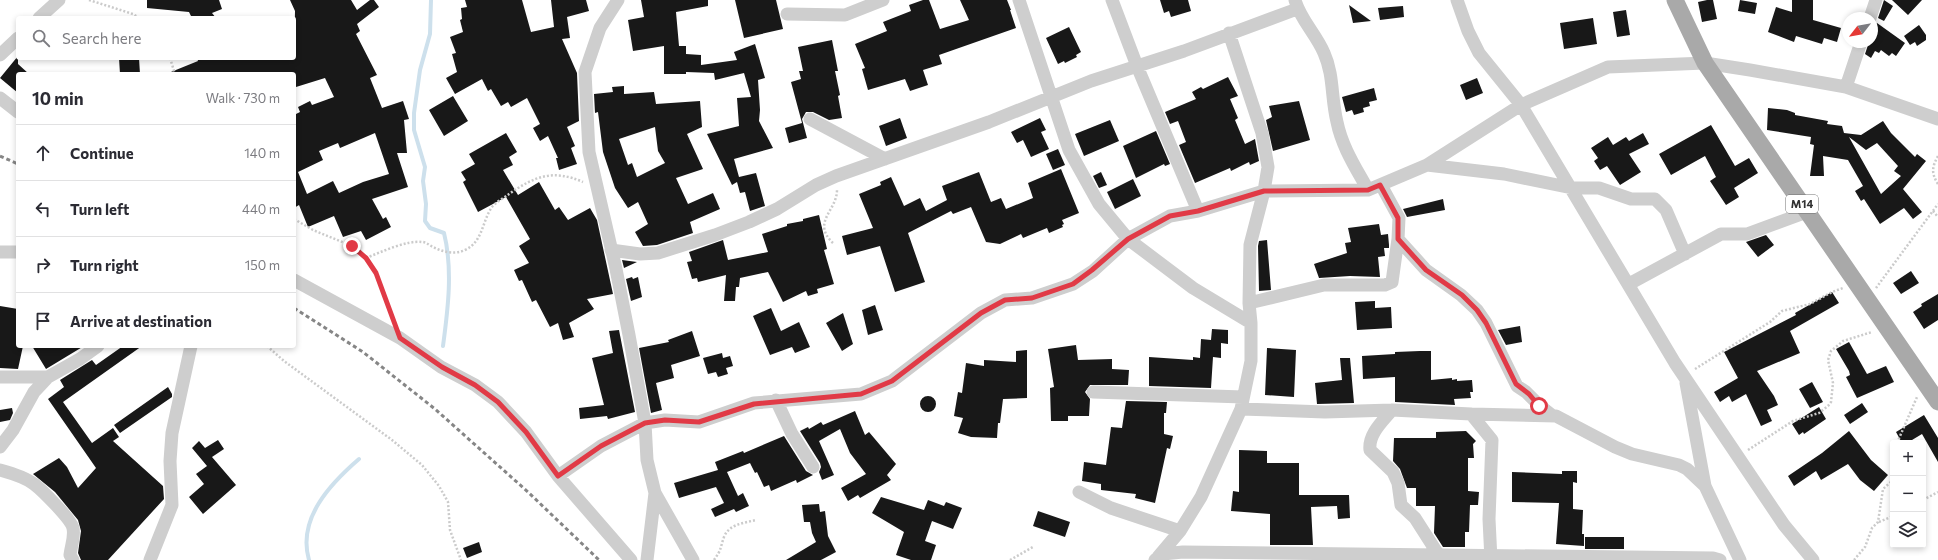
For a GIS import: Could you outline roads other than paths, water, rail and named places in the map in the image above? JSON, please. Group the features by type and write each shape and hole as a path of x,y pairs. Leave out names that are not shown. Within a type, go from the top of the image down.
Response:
{"main road":[{"name":"M14","path":"1675,0 1705,63 1938,402"}],"street":[{"path":"41,16 59,0"},
{"path":"618,0 600,28 585,72 589,152 612,250 645,423 647,460 655,493 693,560"},
{"path":"787,14 846,14 880,0"},
{"path":"1019,0 1069,150 1100,204 1128,239 1193,288 1251,323"},
{"path":"1112,0 1137,66 1198,211"},
{"path":"1457,0 1468,32 1479,53 1521,105 1685,377 1784,525 1813,560"},
{"path":"1872,12 1876,0"},
{"path":"612,250 640,254 658,253 715,234 777,209 816,185 836,176 885,160 989,122 1051,96 1229,33 1296,5 1324,52 1330,69 1339,128 1346,150 1398,218 1398,239 1393,280 1389,284 1324,285 1249,303"},
{"path":"1156,559 1180,531 1201,497 1242,403 1251,361 1251,323 1249,303 1250,245 1264,191 1268,166 1262,133 1229,33"},
{"path":"0,54 16,40"},
{"path":"1846,87 1860,48"},
{"path":"558,476 601,446 645,423 665,420 699,422 754,404 776,400 861,394 892,381 981,313 1005,300 1032,298 1073,284 1104,261 1128,239 1170,216 1198,211 1264,191 1374,188 1427,165 1521,105 1608,67 1705,63 1846,87 1938,119"},
{"path":"0,98 16,110"},
{"path":"810,119 885,160"},
{"path":"1427,165 1504,174 1572,188 1599,188 1627,198 1655,200 1666,210 1685,254"},
{"path":"1629,284 1721,234 1747,234 1808,212"},
{"path":"1398,239 1426,270 1465,298 1477,310 1486,323 1517,386 1529,394 1542,408 1553,416 1615,448 1632,454 1679,465 1690,472 1705,486"},
{"path":"0,252 16,252"},
{"path":"296,281 400,338 442,367 475,385 498,402 526,432 558,476 631,560"},
{"path":"0,447 13,430 34,392 48,377 80,359 95,348"},
{"path":"150,560 172,505 170,461 172,433 191,348"},
{"path":"0,377 48,377"},
{"path":"1685,377 1705,486 1740,560"},
{"path":"1094,392 1242,403 1325,412 1392,410 1553,416"},
{"path":"776,400 792,434 813,467"},
{"path":"1392,410 1373,434 1370,441 1370,450 1393,472 1398,483 1401,505 1415,518 1438,554"},
{"path":"1471,414 1492,440 1489,519 1491,557"},
{"path":"0,470 12,473 34,484 61,511 73,527 74,537 70,555 73,560"},
{"path":"1079,492 1111,508 1180,531"},
{"path":"647,560 655,493"},
{"path":"1156,559 1170,552 1183,552 1438,554 1491,557 1713,558 1720,560"}],"waterway":[{"path":"431,0 430,34 420,70 414,113 414,130 425,167 423,181 426,204 425,221 430,228 444,233 447,247 449,289 443,346"},
{"path":"309,560 307,545 308,530 312,517 327,491 359,459"}],"railway":[{"path":"0,156 16,163"},
{"path":"296,309 363,352 435,409 528,492 599,560"}]}
